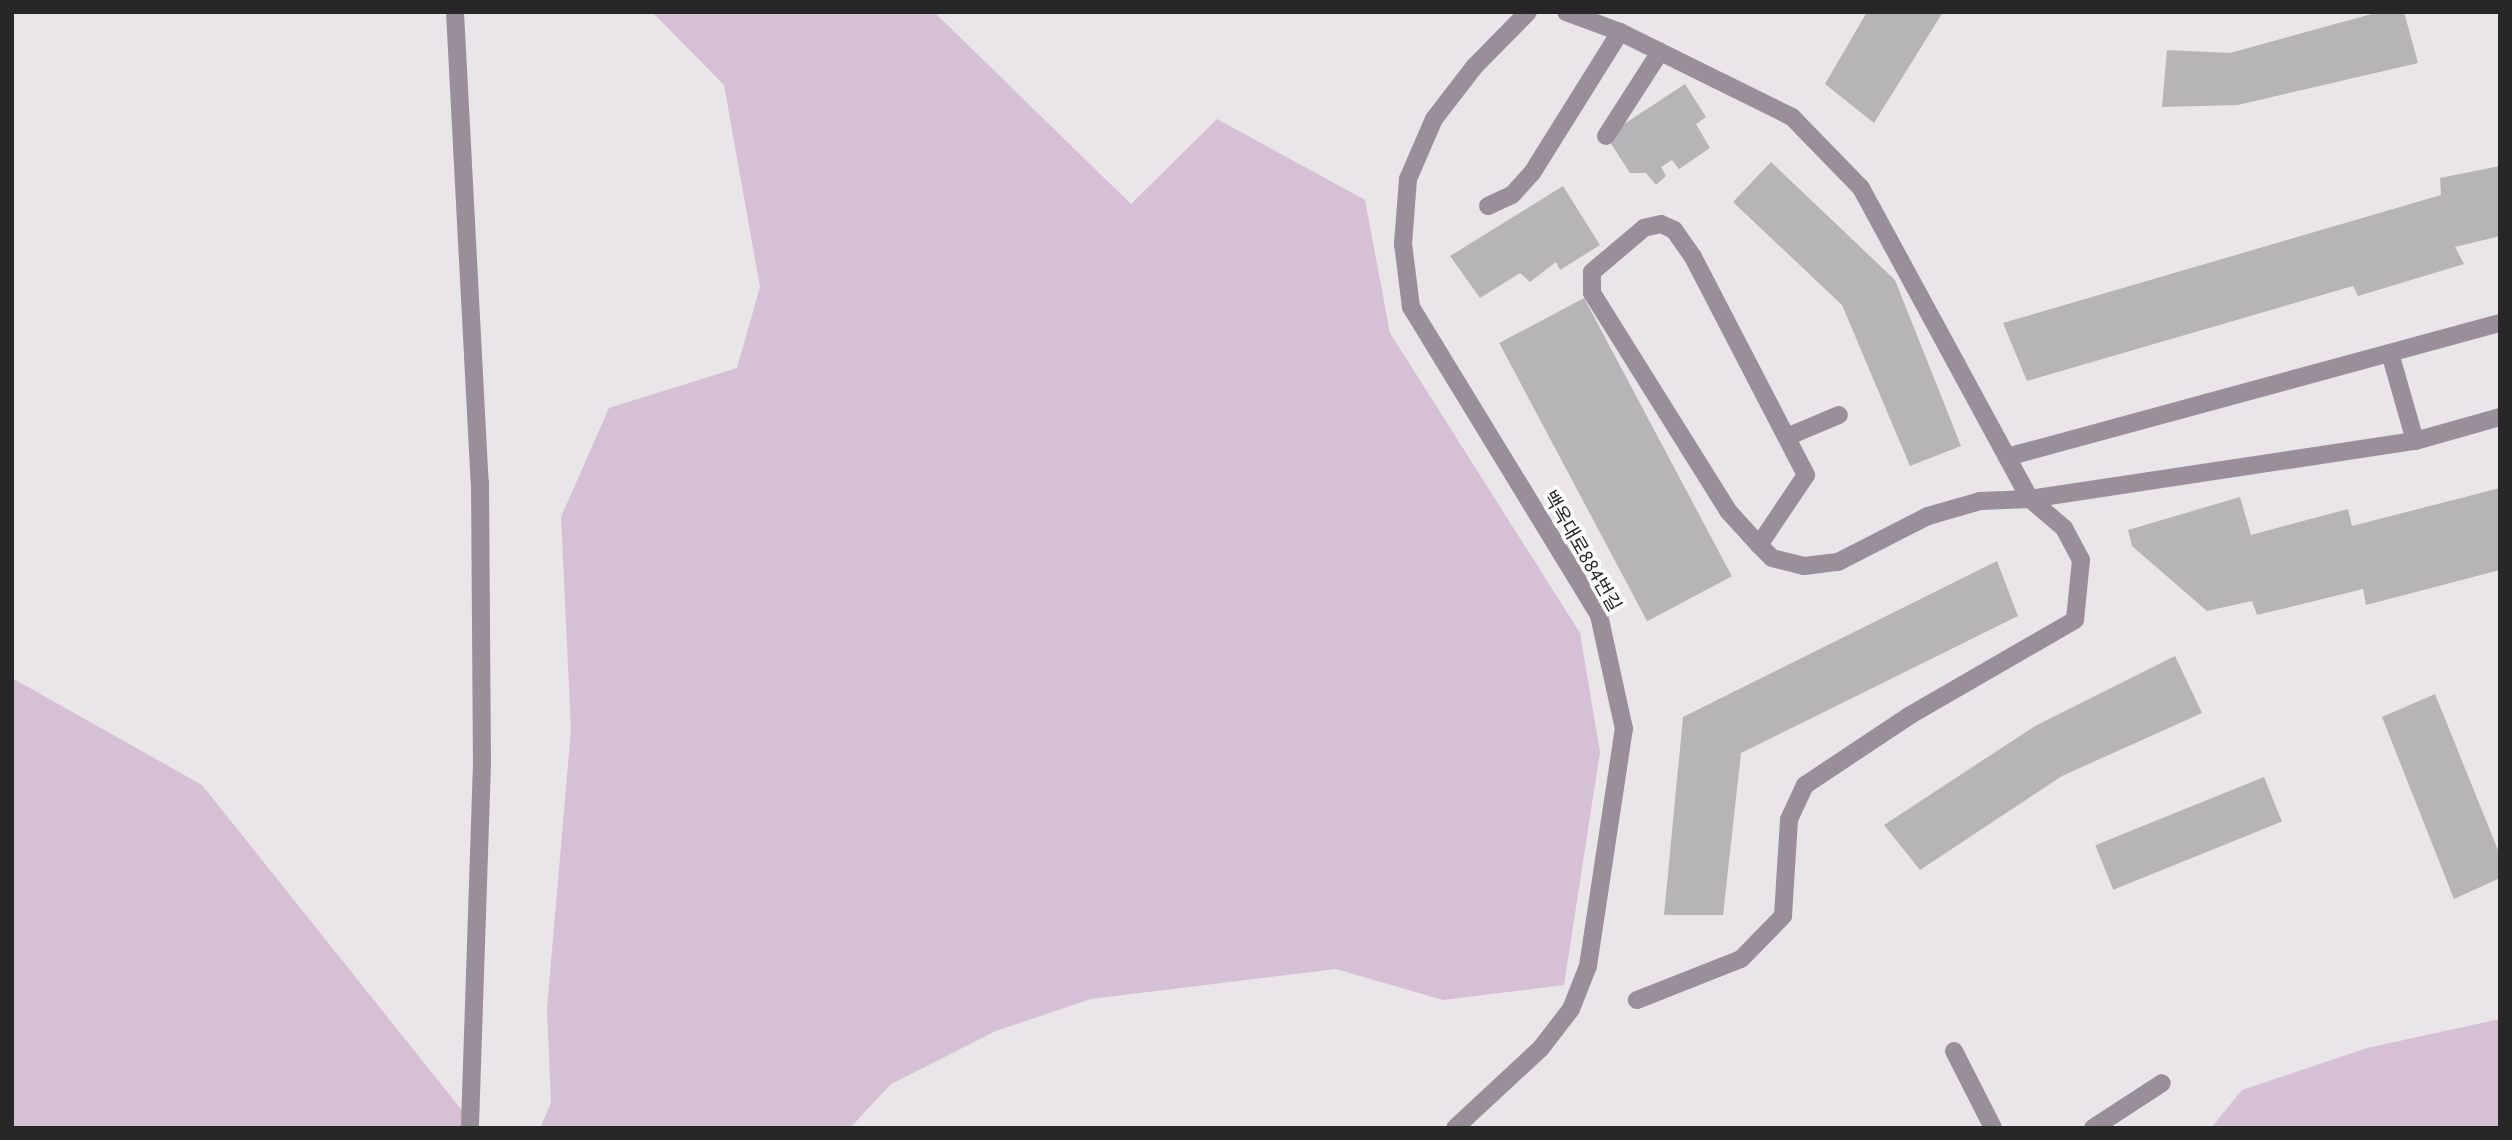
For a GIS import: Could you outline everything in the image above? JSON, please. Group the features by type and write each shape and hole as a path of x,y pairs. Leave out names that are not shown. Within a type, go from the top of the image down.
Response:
{"street":[{"path":"455,12 480,482 482,762 470,1128"},
{"name":"백옥대로884번길","path":"1455,1128 1541,1048 1571,1009 1588,965 1624,729 1599,615 1411,307 1403,244 1408,179 1434,119 1474,67 1528,12"},
{"path":"1566,12 1619,32 1792,117 1861,188 2031,499 2064,528 2081,560 2075,620 1909,716 1805,785 1789,820 1783,916 1741,959 1637,1000"},
{"path":"1488,206 1512,195 1532,173 1619,32"},
{"path":"1606,135 1660,52"},
{"path":"1759,545 1806,475 1789,436 1674,230 1661,224 1644,228 1592,272 1592,293 1728,512 1759,545 1772,558 1793,563 1838,562 1928,516 1980,502 2031,499 2415,441 2500,417"},
{"path":"2007,457 2500,323"},
{"path":"2390,353 2415,441"},
{"path":"1789,436 1839,415"},
{"path":"1954,1051 1993,1128"},
{"path":"2093,1128 2162,1083"}],"shaded area":[{"path":"652,12 934,12 1131,204 1217,119 1365,200 1390,333 1580,633 1600,752 1564,985 1443,1000 1336,969 1091,999 996,1031 891,1084 850,1128 540,1128 551,1103 547,1009 571,729 561,517 609,408 737,368 760,287 724,85"},
{"path":"12,678 202,785 476,1128 12,1128"},
{"path":"2500,1019 2500,1128 2211,1128 2242,1090 2367,1048"}],"building":[{"path":"1867,12 1943,12 1874,123 1825,84"},
{"path":"2379,12 2404,12 2418,63 2238,105 2162,107 2167,50 2230,53"},
{"path":"1685,84 1706,117 1696,124 1710,148 1679,169 1672,160 1661,167 1666,176 1656,185 1646,173 1630,173 1606,136"},
{"path":"1771,162 1895,280 1961,446 1910,466 1842,305 1733,202"},
{"path":"2500,166 2500,236 2455,247 2464,264 2358,296 2353,286 2027,381 2003,323 2441,195 2440,178"},
{"path":"1563,186 1600,245 1560,270 1556,262 1530,282 1520,273 1480,298 1450,256"},
{"path":"1584,298 1732,576 1647,621 1499,343"},
{"path":"2500,488 2500,570 2366,605 2363,589 2257,615 2252,601 2207,611 2132,546 2128,530 2240,497 2251,535 2348,509 2352,526"},
{"path":"1997,561 2018,616 1741,753 1723,915 1664,915 1683,717"},
{"path":"2175,656 2202,713 2062,776 1920,870 1884,825 2035,726"},
{"path":"2435,694 2500,855 2500,878 2454,899 2382,717"},
{"path":"2264,777 2282,822 2113,890 2095,845"}]}
